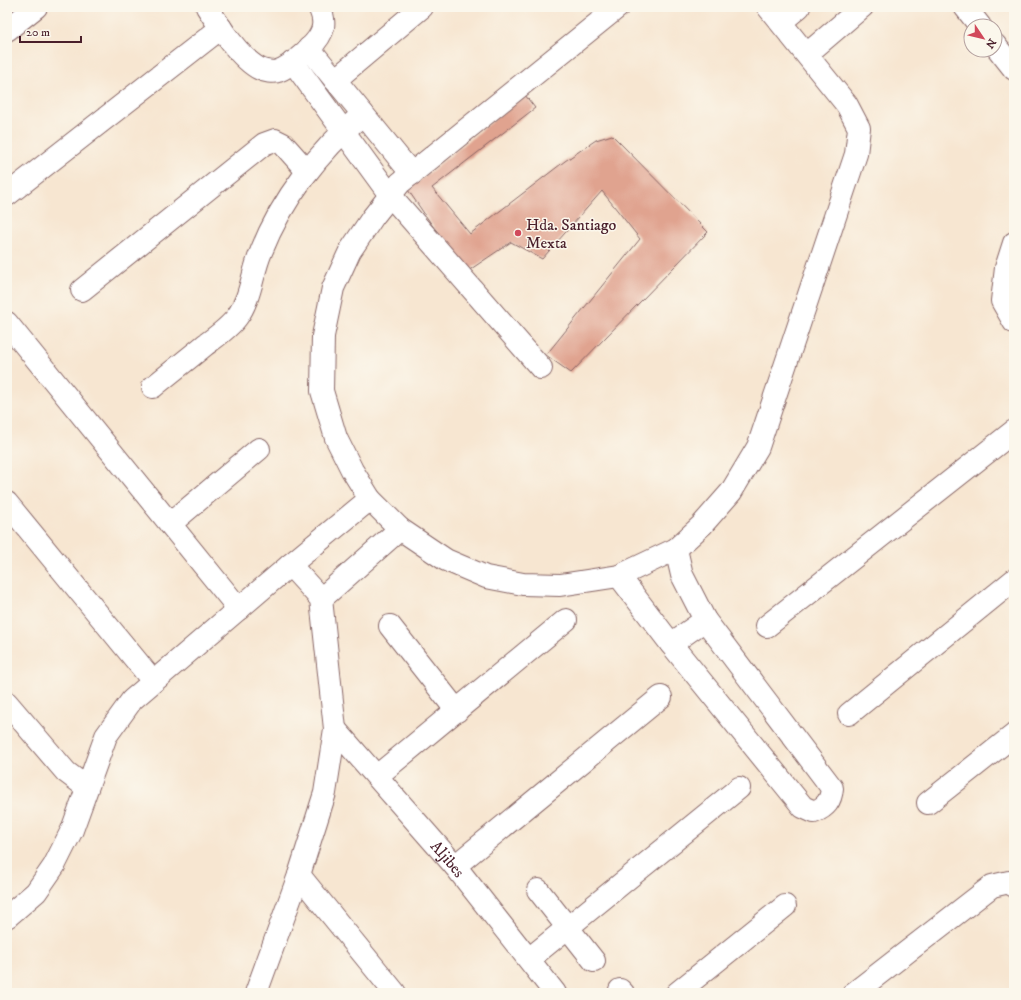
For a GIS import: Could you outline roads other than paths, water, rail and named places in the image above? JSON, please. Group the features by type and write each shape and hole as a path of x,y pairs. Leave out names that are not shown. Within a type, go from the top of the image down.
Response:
{"street":[{"path":"7,30 36,7"},
{"path":"207,7 221,28 247,59 261,70 277,72 301,55 321,33 324,17 319,7"},
{"path":"335,80 422,7"},
{"path":"618,7 412,174 390,195 350,251 333,288 323,336 322,391 336,438 352,470 370,499 400,529 446,560 486,577 523,584 560,585 619,576 676,549 702,525 731,492 758,447 856,154 858,128 848,105 774,14 799,7"},
{"path":"807,54 862,7"},
{"path":"7,195 221,28"},
{"path":"301,55 335,80 412,174"},
{"path":"301,55 343,131 390,195 541,368"},
{"path":"1003,55 1014,69"},
{"path":"153,387 225,330 238,317 248,296 260,253 280,211 307,171 343,131 363,114"},
{"path":"82,290 264,144 275,140 283,144 307,171"},
{"path":"1014,243 1006,268 1002,301 1014,322"},
{"path":"7,323 239,609"},
{"path":"767,626 1014,431"},
{"path":"170,524 259,449"},
{"path":"10,910 36,892 54,866 72,830 86,787 106,736 132,700 370,499"},
{"path":"7,503 153,681"},
{"path":"321,599 400,529"},
{"path":"619,576 671,644 803,807 814,812 824,808 831,798 832,788 705,620 682,575 676,549"},
{"path":"256,993 299,875 325,793 335,729 321,599 290,565"},
{"path":"849,714 1014,580"},
{"path":"377,776 566,620"},
{"path":"671,644 705,620"},
{"path":"390,626 457,711"},
{"path":"455,866 660,697"},
{"path":"7,703 66,772 86,787"},
{"name":"Aljibes","path":"335,729 455,866 556,993"},
{"path":"928,804 1014,735"},
{"path":"529,959 739,788"},
{"path":"299,875 395,993"},
{"path":"854,993 992,886 1009,882 1014,886"},
{"path":"538,890 594,961"},
{"path":"677,993 785,906"}],"place":[{"name":"Hda. Santiago Mexta","path":"518,233"}]}
